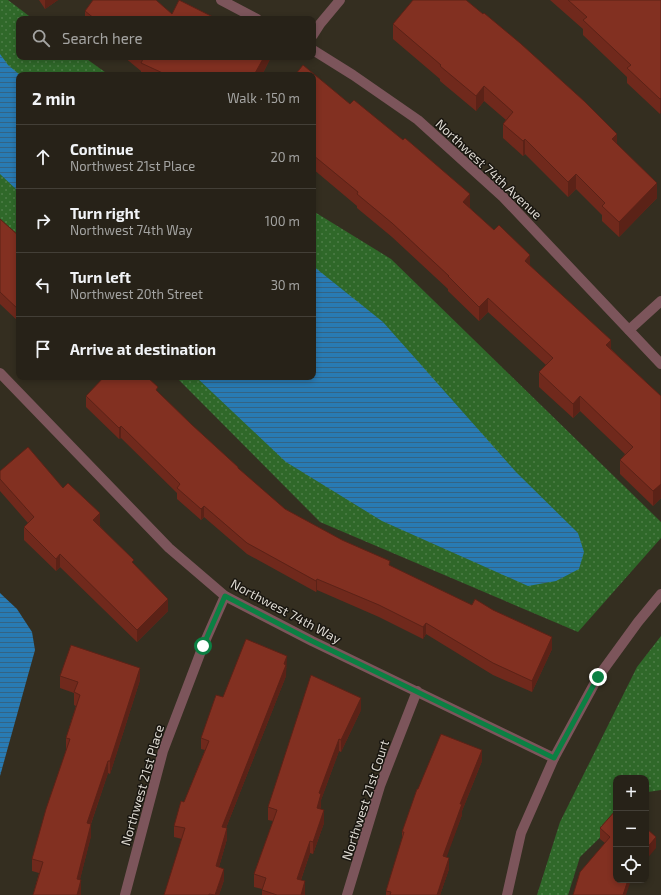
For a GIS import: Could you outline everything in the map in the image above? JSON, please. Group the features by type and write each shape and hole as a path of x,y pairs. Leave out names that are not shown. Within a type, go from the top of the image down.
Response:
{"street":[{"path":"221,0 251,16"},
{"path":"316,30 340,0"},
{"name":"Northwest 74th Avenue","path":"316,52 418,120 503,197 661,364"},
{"path":"629,330 661,301"},
{"name":"Northwest 74th Way","path":"0,373 169,548 225,596 312,641 554,758"},
{"path":"506,895 521,833 554,758 598,677 638,622 661,594"},
{"name":"Northwest 21st Place","path":"126,895 163,751 203,646 225,596"},
{"name":"Northwest 21st Court","path":"347,895 380,786 417,691"}],"green space":[{"path":"0,0 8,0 29,16 16,16 16,60 88,60 105,72 16,72 16,234 0,221"},
{"path":"316,213 391,259 661,522 661,538 578,632 320,522 179,380 316,380"},
{"path":"661,636 661,790 649,792 649,775 613,775 613,825 580,857 568,895 537,895 560,822 637,667"}],"water":[{"path":"0,54 8,65 16,72 16,189 0,174"},
{"path":"316,268 383,322 516,472 578,533 584,552 579,569 556,581 528,586 382,521 286,462 199,380 316,380"},
{"path":"0,593 17,609 32,632 35,650 0,776"}],"building":[{"path":"93,0 156,0 172,14 179,0 211,16 91,16 85,11"},
{"path":"413,0 466,0 483,14 484,13 520,43 584,101 617,134 612,139 657,183 619,222 602,206 605,203 576,174 568,182 525,139 523,141 503,124 513,112 484,86 476,96 393,24"},
{"path":"568,0 661,0 660,99 627,68 631,65 583,20 587,17"},
{"path":"142,60 262,60 256,72 160,72 141,63"},
{"path":"303,65 311,72 297,72"},
{"path":"316,76 350,104 354,100 403,140 405,138 470,194 463,202 494,230 499,225 530,255 525,261 611,340 606,345 661,396 661,484 653,491 620,460 633,447 580,396 573,404 539,372 553,358 488,298 479,307 449,276 392,223 357,194 358,192 316,157"},
{"path":"0,219 16,233 16,307 0,292"},
{"path":"101,380 150,380 158,387 156,390 191,424 285,509 342,540 390,561 389,565 472,605 475,599 493,610 552,637 532,681 493,663 426,623 423,627 379,605 317,579 316,581 247,543 204,506 201,509 177,488 180,484 121,426 119,428 86,396"},
{"path":"28,447 63,488 68,483 100,513 93,520 134,560 132,562 168,599 137,630 60,554 56,559 24,527 34,517 0,479 0,471"},
{"path":"246,639 287,656 284,664 286,665 222,827 227,828 216,866 224,869 215,895 164,895 185,828 174,826 181,801 184,802 209,741 201,738 216,695 223,697"},
{"path":"71,645 140,668 110,761 108,761 87,823 91,824 77,879 81,880 77,895 33,895 43,862 32,859 46,809 70,739 66,738 80,695 74,692 78,682 60,676"},
{"path":"311,675 361,698 341,740 339,739 319,793 321,794 317,808 324,810 313,842 310,841 297,879 305,881 301,895 277,895 262,890 266,878 254,874 277,810 268,807"},
{"path":"441,734 482,750 460,804 462,804 443,856 449,858 437,895 390,895 391,892 386,891 404,832 402,832 417,789"},
{"path":"613,813 613,883 627,883 623,895 573,895 580,872 610,837 600,828"},
{"path":"649,831 656,837 649,845"}],"route":[{"path":"203,646 225,596 312,641 554,758 598,677"}]}
